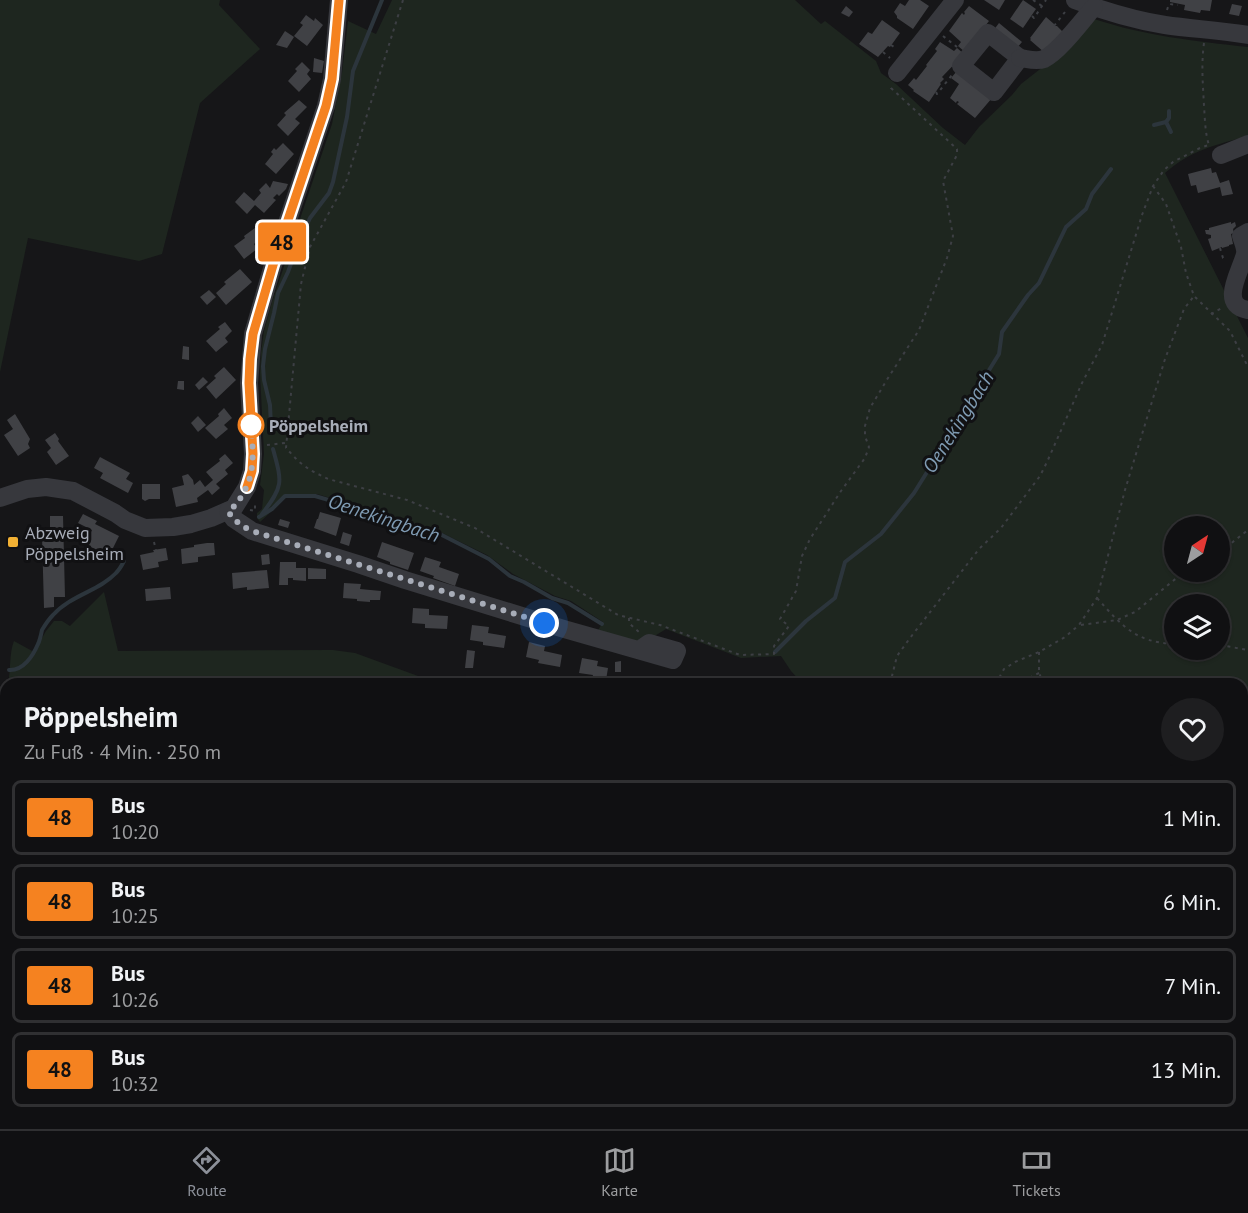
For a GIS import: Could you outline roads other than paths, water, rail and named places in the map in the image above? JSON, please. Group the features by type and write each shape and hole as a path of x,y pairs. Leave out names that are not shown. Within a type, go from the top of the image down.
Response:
{"street":[{"path":"0,498 27,489 46,487 73,491 125,520 145,528 191,524 234,508 247,487 252,471 253,446 249,383 253,334 273,265 326,106 334,61 339,0"},
{"path":"895,77 955,0"},
{"path":"1072,4 1094,7 1143,21 1248,35"},
{"path":"1020,58 994,92 965,61 988,33 1020,58 1036,60 1044,58 1058,48 1094,7"},
{"path":"1248,232 1241,236 1246,252 1241,279 1233,289 1234,302 1238,307 1248,310"},
{"path":"228,511 234,519 252,531 564,629 644,646"}],"waterway":[{"path":"271,427 270,405 263,366 278,293 310,218 329,193 333,182 347,117 353,71 382,0"},
{"path":"1154,125 1166,122 1169,118 1169,111"},
{"path":"1166,122 1171,132"},
{"name":"Oenekingbach","path":"775,652 806,621 835,598 845,562 881,534 914,493 962,416 975,401 978,388 999,354 1002,332 1039,283 1066,227 1086,209 1092,194 1111,169"},
{"path":"262,514 278,490 279,477 273,449"},
{"name":"Oenekingbach","path":"259,517 272,509 285,496 315,496 434,531 489,559 510,576 552,598 568,603 602,624"},
{"name":"Oenekingbach","path":"9,670 19,668 30,658 36,649 42,630 60,608 109,579 124,561"}],"place":[{"name":"Pöppelsheim","path":"251,425"},
{"name":"Abzweig Pöppelsheim","path":"13,542"}]}
